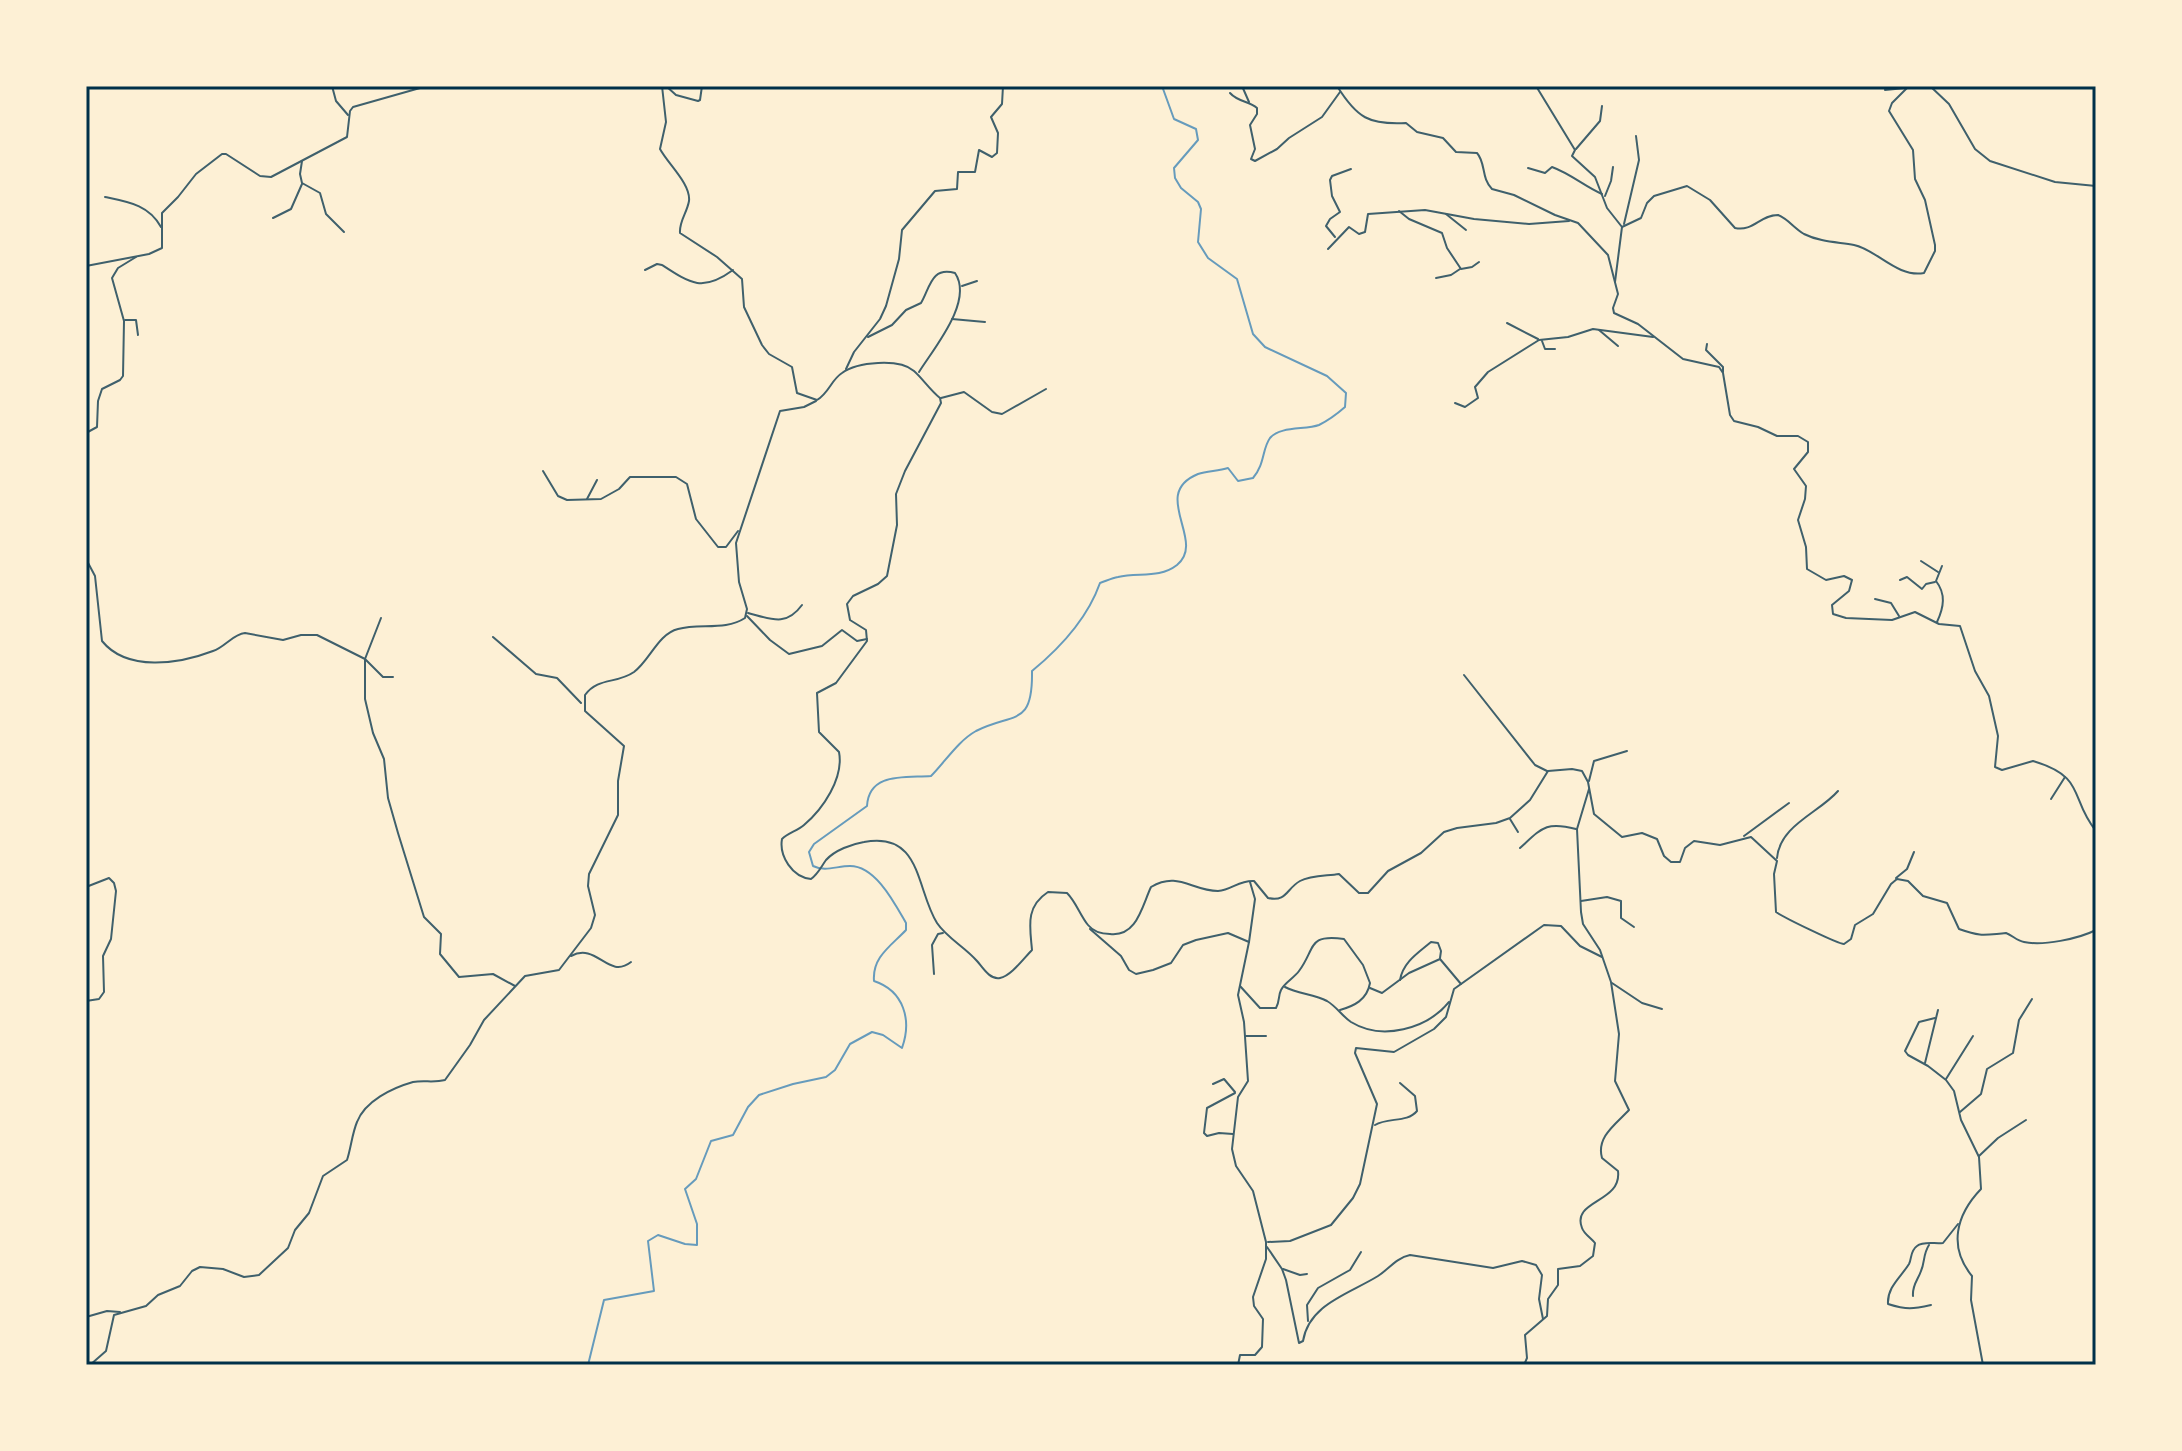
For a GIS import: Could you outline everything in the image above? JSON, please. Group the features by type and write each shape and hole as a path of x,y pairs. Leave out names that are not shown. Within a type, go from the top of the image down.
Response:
{"street":[{"path":"332,86 336,101 349,116"},
{"path":"86,266 162,248 161,216 165,209 196,174 220,155 226,154 256,174 268,177 347,137 353,107 427,86"},
{"path":"664,86 676,95 698,101 702,86"},
{"path":"664,86 666,122 659,147 688,194 680,233 733,270 744,283 744,307 765,350 792,367 797,393 817,400"},
{"path":"867,639 857,641 842,630 822,646 789,654 770,640 747,614 736,552 741,527 780,411 804,407 827,393 886,306 899,259 902,230 932,193 957,189 958,172 975,172 979,150 992,157 997,153 998,133 991,117 1002,104 1003,86"},
{"path":"1242,86 1257,111 1250,125 1255,149 1251,159 1255,161 1322,117 1340,91"},
{"path":"1337,86 1352,107 1371,121 1391,125 1406,123 1417,132 1443,138 1456,152 1477,153 1483,175 1492,189 1575,221 1608,255 1618,297 1613,312 1633,321 1683,359 1715,365 1723,373"},
{"path":"1536,86 1575,150"},
{"path":"1886,86 1885,90 1908,87"},
{"path":"1930,86 1949,104 1975,149 1990,161 2055,182 2096,186"},
{"path":"1623,226 1641,218 1647,203 1654,196 1687,186 1710,200 1735,228 1747,229 1765,217 1778,215 1806,235 1822,241 1857,246 1904,270 1924,273 1935,245 1925,200 1915,179 1913,150 1889,111 1892,103 1908,87"},
{"path":"1230,93 1240,102 1250,103"},
{"path":"1602,106 1599,122 1572,156 1592,174 1612,216 1623,226"},
{"path":"1614,284 1623,226 1639,160 1636,136"},
{"path":"273,218 291,209 296,202 302,183 303,160"},
{"path":"1528,168 1545,173 1554,167 1569,172 1587,188 1603,195"},
{"path":"1604,201 1613,167"},
{"path":"1336,239 1326,226 1340,212 1332,196 1330,180 1332,176 1351,169"},
{"path":"302,183 320,193 326,214 344,232"},
{"path":"105,197 141,206 154,214 161,227"},
{"path":"1328,249 1349,227 1359,234 1364,233 1368,214 1425,210 1529,224 1575,221"},
{"path":"1398,211 1442,233 1461,269"},
{"path":"1445,213 1466,230"},
{"path":"86,433 97,427 98,401 102,389 123,376 124,321 112,278 118,268 137,256"},
{"path":"1436,278 1451,275 1479,262"},
{"path":"645,270 662,265 702,285 716,282 733,270"},
{"path":"867,338 892,325 906,310 921,303 931,280 940,272 955,273 961,286 958,306 917,375"},
{"path":"961,286 977,281"},
{"path":"951,319 985,322"},
{"path":"124,321 136,320 138,335"},
{"path":"1507,323 1536,336 1545,349 1555,349"},
{"path":"1455,403 1465,407 1478,398 1475,387 1488,372 1540,340 1599,330 1658,338"},
{"path":"1599,330 1618,346"},
{"path":"1707,344 1708,354 1723,367 1730,415 1734,421 1777,436 1798,436 1810,445 1807,456 1794,469 1806,486 1798,525 1805,541 1807,569 1826,580 1844,576 1852,580 1849,591 1832,605 1833,614 1846,618 1892,620 1915,612 1937,623 1960,626 1975,671 1987,691 1998,736 1995,767 2002,770 2033,761 2066,776 2073,783 2096,831"},
{"path":"845,370 861,364 903,366 940,398"},
{"path":"940,398 964,392 994,413 1002,414 1046,389"},
{"path":"940,398 939,409 896,494 897,525 887,576 853,596 847,604 850,620 866,630 865,646 849,662 836,683 817,693 819,732 836,747 840,756 834,784 807,822 785,836 780,843 783,856 799,875 811,879 833,854 863,842 882,842 901,847 915,865 931,911 944,932 996,978 1005,976 1032,950 1029,917 1032,908 1052,891 1067,893 1090,928 1136,974 1171,963 1183,945 1196,940 1228,933 1249,942"},
{"path":"543,471 561,499 586,500 612,494 630,477 676,477 687,484 696,519 718,547 722,549 728,545 741,527"},
{"path":"586,500 597,480"},
{"path":"86,559 95,576 102,641 126,659 150,662 215,651 245,633 283,640 317,635 365,659 383,677 393,677"},
{"path":"1921,561 1939,573"},
{"path":"1936,582 1942,566"},
{"path":"1900,580 1907,577 1922,589 1926,584 1936,582"},
{"path":"1936,582 1941,587 1945,604 1937,623"},
{"path":"1875,599 1891,603 1900,617"},
{"path":"747,614 781,621 795,615 802,605"},
{"path":"583,705 585,695 594,685 631,674 674,630 739,622 747,614"},
{"path":"381,618 365,659 365,699 373,733 384,759 390,804 424,917 441,934 440,954 459,977 493,974 515,987"},
{"path":"90,1365 104,1355 112,1318 146,1306 158,1295 180,1286 192,1271 200,1267 217,1268 248,1278 259,1275 269,1267 288,1248 295,1230 309,1213 323,1176 347,1160 354,1129 364,1110 378,1098 402,1086 418,1081 445,1080 484,1020 515,987 528,974 548,974 559,970 594,922 589,874 618,815 618,781 625,751 621,742 591,719 583,705 557,678 536,674 493,637"},
{"path":"1464,675 1535,765 1548,771 1578,770 1585,773 1596,817 1622,837 1642,833 1657,839 1664,856 1671,862 1680,862 1685,848 1692,842 1720,845 1744,836 1789,803"},
{"path":"1588,782 1593,761 1627,751"},
{"path":"1090,928 1110,935 1127,931 1142,910 1151,887 1156,884 1185,881 1220,891 1250,880 1258,884 1268,898 1276,900 1286,896 1299,882 1339,874 1359,893 1365,894 1388,871 1421,853 1444,832 1510,818 1530,800 1548,771"},
{"path":"2051,799 2066,776"},
{"path":"1524,1365 1527,1358 1525,1335 1548,1313 1549,1296 1558,1285 1558,1269 1580,1266 1593,1256 1595,1243 1582,1230 1582,1212 1610,1194 1619,1180 1618,1171 1602,1158 1600,1151 1610,1127 1629,1110 1614,1074 1619,1034 1611,982 1603,958 1583,924 1580,901 1577,829 1590,788"},
{"path":"1838,791 1806,816 1778,848 1774,882 1776,912 1812,928 1837,944 1847,943 1857,923 1875,913 1895,880 1907,869 1914,852"},
{"path":"1510,818 1518,832"},
{"path":"1520,848 1548,826 1577,829"},
{"path":"1744,836 1753,838 1777,858"},
{"path":"86,887 107,878 112,879 116,887 111,939 103,956 104,992 99,999 86,1001"},
{"path":"1250,880 1255,901 1239,985 1248,1081 1238,1097 1233,1134 1234,1161 1253,1191 1267,1245 1282,1269 1299,1343 1303,1341 1309,1322 1325,1305 1382,1274 1401,1257 1410,1255 1490,1268 1522,1261 1536,1265 1542,1275 1539,1299 1543,1320"},
{"path":"1895,880 1905,880 1923,896 1947,903 1958,928 1979,936 2006,933 2027,942 2070,939 2096,930"},
{"path":"1580,901 1607,897 1620,901 1621,918 1634,927"},
{"path":"1267,1245 1290,1241 1335,1222 1360,1184 1377,1101 1355,1049 1394,1052 1440,1025 1446,1017 1454,989 1544,925 1561,926 1580,946 1603,958"},
{"path":"934,974 932,945 938,934 944,932"},
{"path":"1239,985 1264,1009 1277,1007 1284,987 1301,969 1315,942 1326,937 1347,940 1368,976 1369,988 1358,1003 1340,1010"},
{"path":"1400,980 1409,961 1431,942 1436,942 1441,948 1440,959 1461,984"},
{"path":"570,957 584,952 614,967 623,967 631,962"},
{"path":"1369,988 1382,993 1440,959"},
{"path":"1611,982 1642,1003 1662,1009"},
{"path":"1284,987 1323,999 1350,1021 1387,1033 1423,1021 1449,1002"},
{"path":"1959,1113 1981,1094 1987,1069 2013,1053 2019,1020 2032,999"},
{"path":"1925,1064 1938,1010"},
{"path":"1931,1305 1914,1310 1888,1302 1888,1294 1900,1272 1908,1265 1913,1249 1921,1244 1943,1243 1948,1239 1966,1207 1981,1189 1979,1157 1959,1113 1954,1091 1946,1080 1908,1055 1906,1048 1919,1022 1935,1018"},
{"path":"1245,1036 1266,1036"},
{"path":"1946,1080 1973,1036"},
{"path":"1213,1084 1224,1079 1238,1097"},
{"path":"1374,1125 1386,1120 1409,1118 1415,1113 1418,1108 1415,1096 1400,1083"},
{"path":"1233,1134 1205,1136 1204,1133 1207,1108 1235,1093"},
{"path":"1979,1157 1998,1138 2026,1120"},
{"path":"1959,1223 1960,1255 1963,1266 1971,1275 1971,1300 1983,1365"},
{"path":"1913,1296 1913,1286 1929,1244"},
{"path":"1238,1365 1240,1355 1255,1355 1262,1347 1263,1319 1254,1306 1253,1297 1264,1266 1267,1245"},
{"path":"1309,1322 1307,1305 1318,1288 1351,1269 1361,1252"},
{"path":"1282,1269 1307,1274"},
{"path":"86,1317 107,1311 122,1312"}],"waterway":[{"path":"588,1365 604,1300 654,1291 648,1241 658,1235 697,1245 697,1224 685,1189 696,1179 711,1141 733,1135 748,1107 759,1095 826,1077 835,1070 850,1044 872,1032 883,1035 902,1048 906,1027 903,1008 892,992 874,981 874,973 884,952 906,930 906,923 884,887 868,872 850,866 827,869 813,866 809,852 814,844 867,806 869,795 881,782 900,777 931,776 969,735 1010,719 1024,710 1029,702 1032,671 1072,631 1100,583 1114,578 1163,572 1177,565 1185,555 1186,543 1178,505 1178,493 1184,483 1198,474 1228,468 1238,481 1253,478 1260,467 1267,442 1274,434 1319,425 1345,407 1346,393 1327,376 1265,347 1253,334 1237,279 1208,258 1198,242 1201,209 1198,202 1181,188 1174,168 1198,140 1196,129 1174,119 1162,86"}]}
